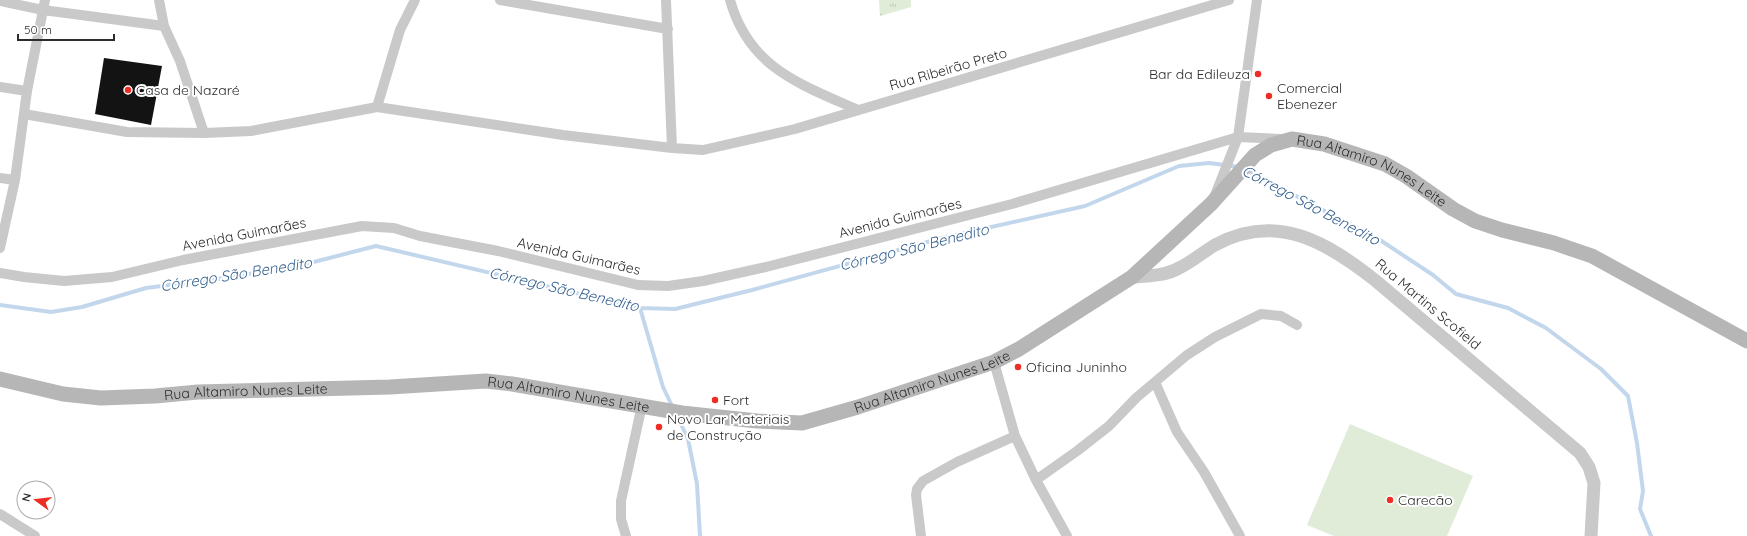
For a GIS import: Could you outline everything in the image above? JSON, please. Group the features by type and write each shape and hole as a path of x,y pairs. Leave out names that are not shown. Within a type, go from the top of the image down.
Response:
{"main road":[{"name":"Rua Altamiro Nunes Leite","path":"0,378 64,394 101,398 155,396 198,392 390,387 486,381 642,405 682,413 757,421 802,423 858,407 994,362 1019,349 1132,277 1211,204 1243,168 1262,150 1271,145 1292,140 1324,144 1385,164 1406,176 1453,209 1475,222 1592,256 1747,341"}],"street":[{"path":"159,0 164,26 180,61 204,133"},
{"path":"377,107 400,30 415,0"},
{"path":"500,0 521,2 668,29"},
{"path":"666,0 672,148"},
{"path":"730,0 740,27 766,61 798,83 858,110"},
{"name":"Rua Ribeirão Preto","path":"24,114 127,132 204,133 251,131 377,107 563,135 672,148 703,150 754,139 858,110 1229,0"},
{"path":"1211,204 1237,140 1257,0"},
{"path":"0,1 44,5 164,26"},
{"path":"0,248 15,180 27,91 44,5"},
{"path":"0,87 27,91"},
{"name":"Avenida Guimarães","path":"0,273 64,281 112,277 183,260 362,226 394,228 420,236 498,251 638,285 668,286 703,281 766,267 1012,204 1237,140 1292,140"},
{"path":"0,178 15,180"},
{"name":"Rua Martins Scofield","path":"1132,277 1166,274 1179,269 1216,245 1239,235 1250,233 1274,231 1288,233 1306,237 1324,245 1347,258 1376,281 1580,453 1589,467 1594,483 1591,536"},
{"path":"1036,480 1078,451 1109,426 1136,398 1186,355 1215,337 1261,314 1281,316 1297,325"},
{"path":"994,362 1015,436 1036,480 1067,536"},
{"path":"1155,382 1177,432 1204,472 1240,536"},
{"path":"626,536 621,519 621,501 642,405"},
{"path":"921,536 916,495 917,489 923,480 956,462 1015,436"},
{"path":"0,514 35,536"}],"green space":[{"path":"879,0 911,0 911,7 880,16"},
{"name":"Carecão","path":"1350,424 1473,476 1447,536 1334,536 1307,525"}],"building":[{"name":"Casa de Nazaré","path":"104,58 162,66 151,125 95,114"}],"waterway":[{"name":"Córrego São Benedito","path":"0,305 51,312 82,307 146,288 224,278 302,265 376,246 640,308 675,309 752,290 942,238 1085,206 1179,166 1209,163 1240,167"},
{"name":"Córrego São Benedito","path":"1246,170 1380,240 1433,275 1456,294 1508,308 1546,328 1601,369 1628,396 1637,443 1643,491 1640,509 1651,536"},
{"path":"640,308 663,387 673,408"},
{"path":"677,416 688,439 697,484 700,536"}],"place":[{"name":"Bar da Edileuza","path":"1258,74"},
{"name":"Casa de Nazaré","path":"128,90"},
{"name":"Comercial Ebenezer","path":"1269,96"},
{"name":"Oficina Juninho","path":"1018,367"},
{"name":"Fort","path":"715,400"},
{"name":"Novo Lar Materiais de Construção","path":"659,427"},
{"name":"Carecão","path":"1390,500"}]}
